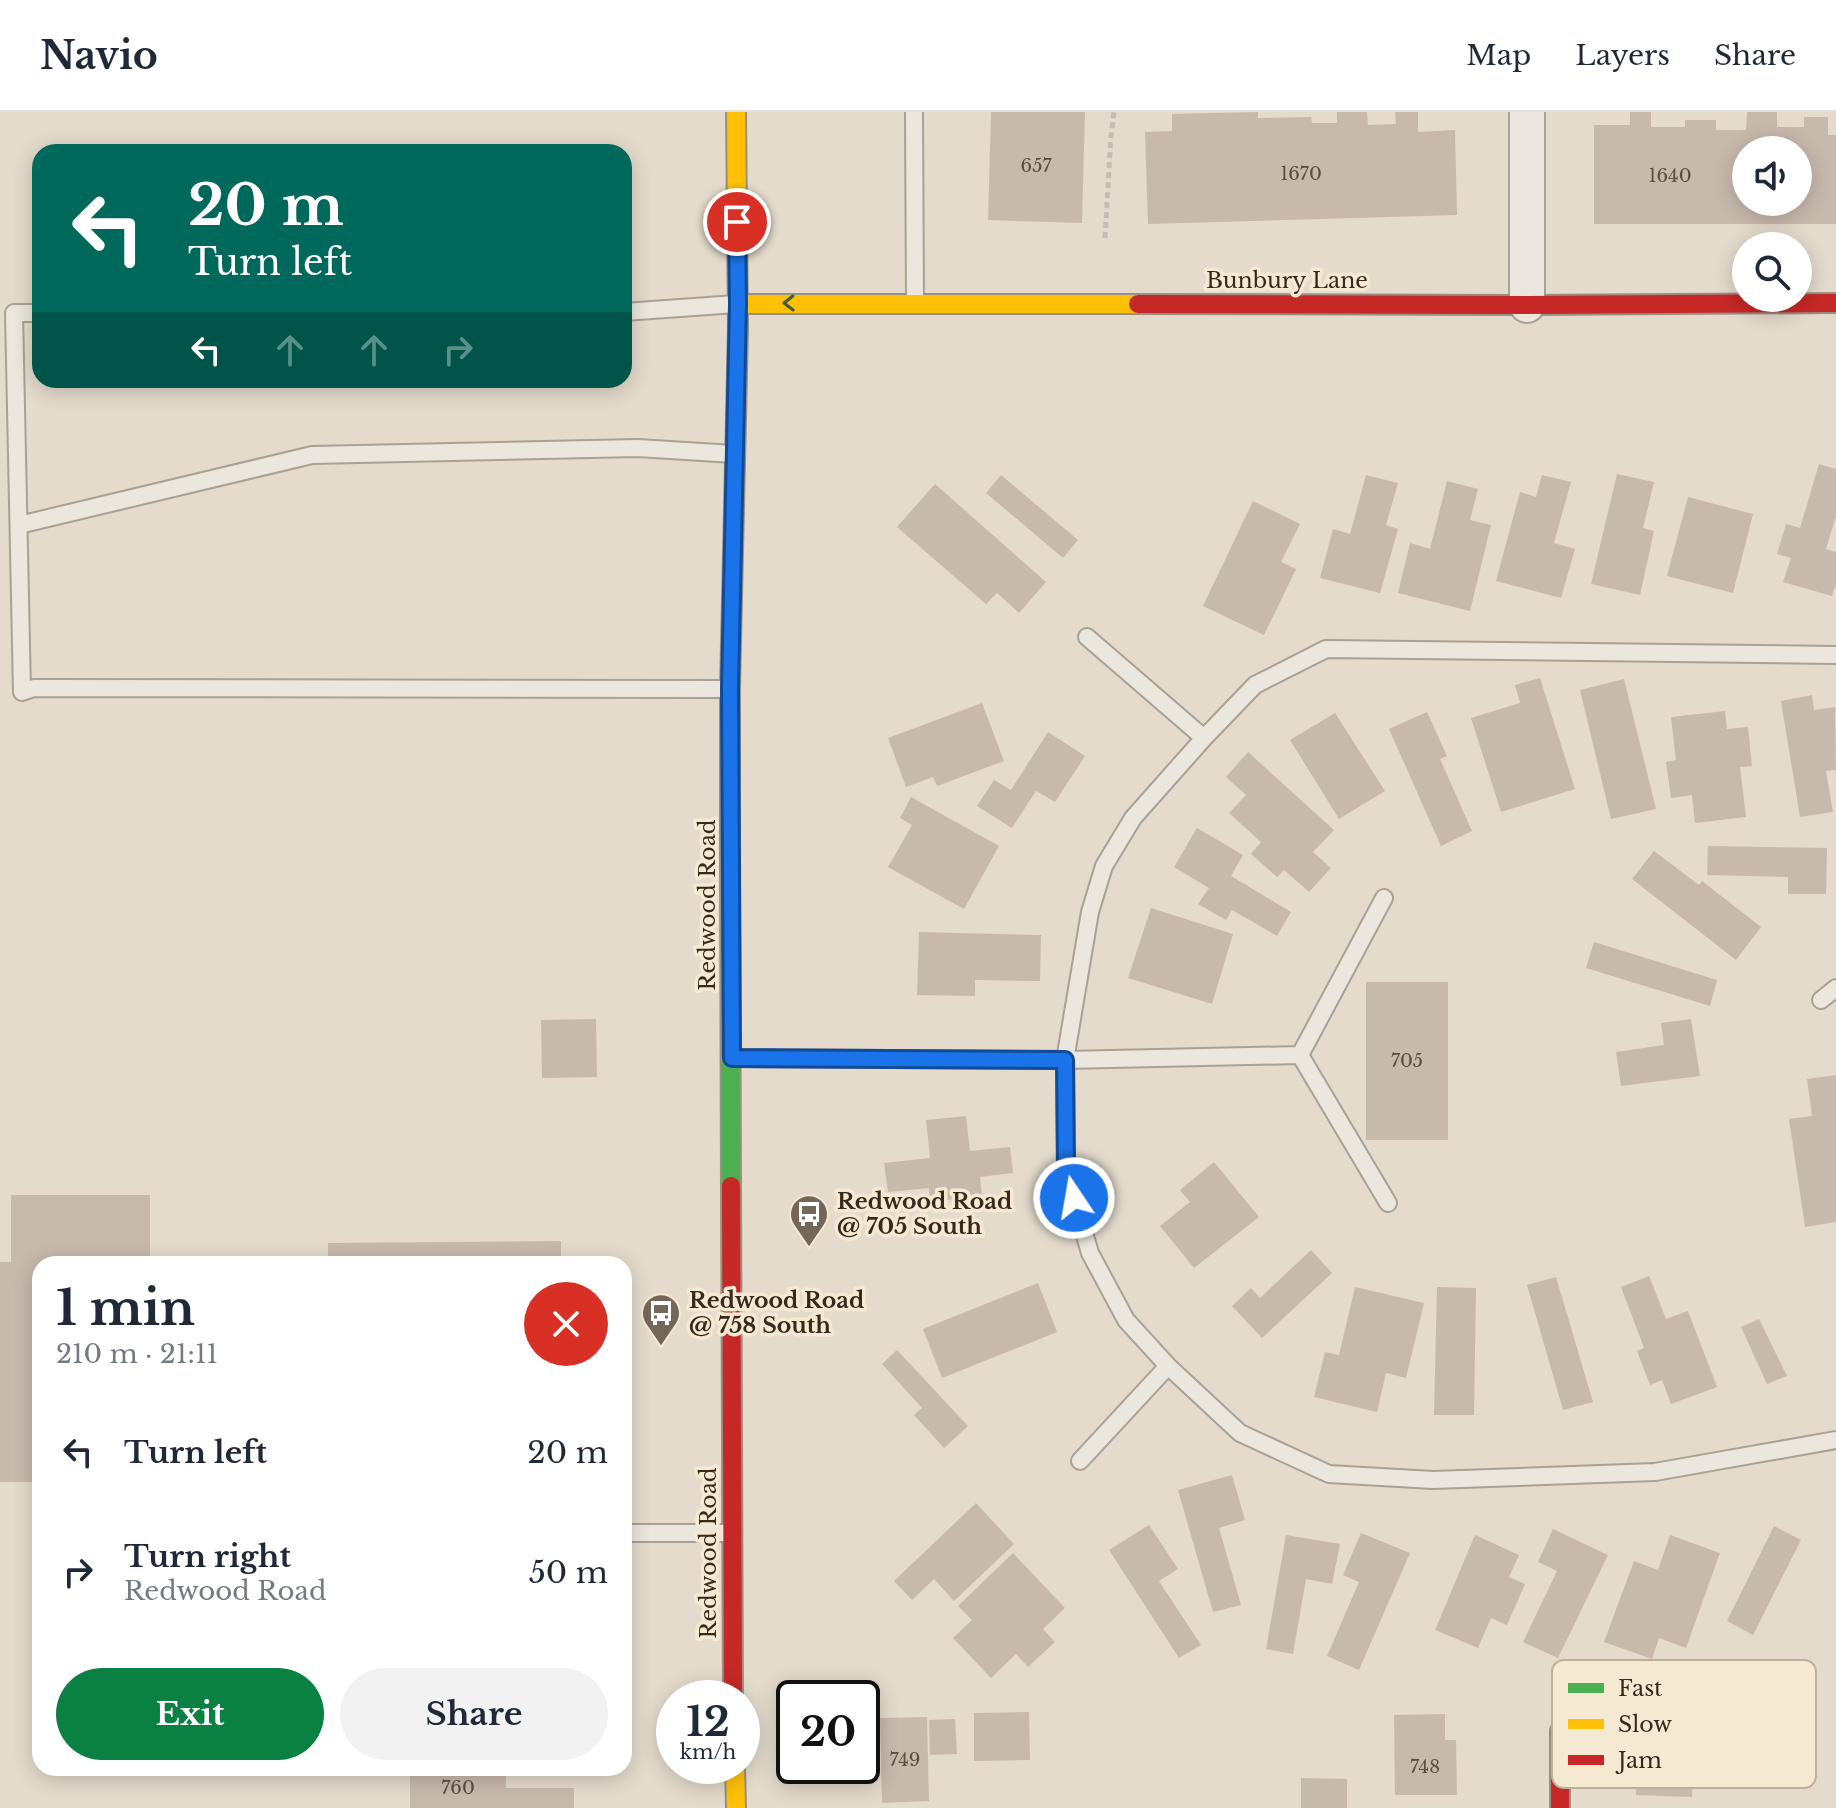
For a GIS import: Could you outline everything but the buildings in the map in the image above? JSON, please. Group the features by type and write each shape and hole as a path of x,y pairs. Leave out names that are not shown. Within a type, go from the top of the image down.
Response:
{"main road":[{"name":"Redwood Road","path":"733,1680 730,689 738,304 736,112"},
{"name":"Bunbury Lane","path":"738,304 1836,303"},
{"path":"735,1784 736,1808"}],"street":[{"path":"1527,112 1527,305"}],"lane":[{"path":"914,112 915,303"},
{"path":"632,311 738,304"},
{"path":"32,313 7,313 19,525 22,692 34,688 730,689"},
{"path":"19,525 312,455 638,448 735,455"},
{"path":"1087,637 1204,738"},
{"path":"1836,655 1326,649 1255,685 1133,818 1104,866 1090,912 1065,1060 1066,1171 1090,1253 1126,1320 1168,1366 1240,1433 1329,1474 1433,1480 1655,1472 1836,1440"},
{"path":"1300,1055 1384,898"},
{"path":"1821,1000 1836,988"},
{"path":"732,1058 1065,1060 1300,1055"},
{"path":"1300,1055 1388,1203"},
{"path":"1080,1461 1168,1366"},
{"path":"632,1533 732,1533"}],"path":[{"path":"1105,238 1114,112"}],"traffic: fast":[{"path":"730,853 731,1186"}],"traffic: slow":[{"path":"736,112 738,327"},
{"path":"738,304 1138,304"},
{"path":"735,1784 736,1808"}],"traffic: jam":[{"path":"1138,304 1836,303"},
{"path":"730,853 730,689 738,327"},
{"path":"731,1186 733,1680"},
{"path":"1560,1788 1560,1808"}],"place":[{"name":"Redwood Road @ 705 South","path":"809,1248"},
{"name":"Redwood Road @ 758 South","path":"661,1347"}],"route":[{"path":"737,222 730,689 732,1058 1065,1060 1066,1171 1074,1198"}]}
